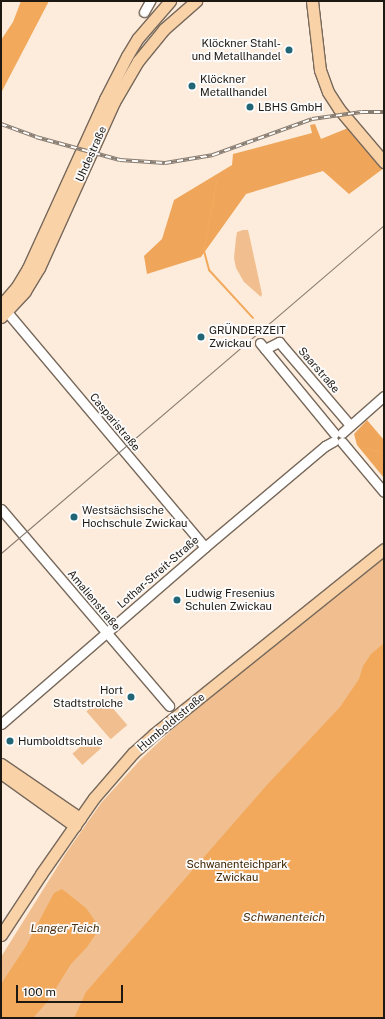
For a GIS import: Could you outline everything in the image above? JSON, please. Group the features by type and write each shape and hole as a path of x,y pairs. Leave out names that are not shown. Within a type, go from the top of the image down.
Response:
{"main road":[{"name":"Uhdestraße","path":"3,311 28,268 102,106 131,50 138,38 170,1"},
{"name":"Uhdestraße","path":"3,311 24,292 39,268 114,102 138,61 164,29 196,1"},
{"path":"312,1 320,70 328,92 339,109 384,162"},
{"name":"Humboldtstraße","path":"1,935 77,822 121,766 154,734 384,549"},
{"path":"1,764 77,822"},
{"path":"1,773 77,822"}],"street":[{"path":"144,12 150,1"},
{"name":"Casparistraße","path":"3,311 205,547"},
{"name":"Saarstraße","path":"350,425 279,342 263,346 384,492"},
{"name":"Lothar-Streit-Straße","path":"1,724 205,547 325,446 338,437 384,396"},
{"name":"Amalienstraße","path":"1,509 169,706"}],"green space":[{"path":"248,230 262,294 261,297 244,282 236,268 234,258 237,232"},
{"name":"Schwanenteichpark Zwickau","path":"384,557 384,1018 1,1018 1,957 66,853 101,803 141,759 178,724"},
{"path":"103,697 127,725 111,739 86,711"},
{"path":"91,737 101,748 82,765 72,754"}],"shaded area":[{"path":"315,124 321,139 353,126 384,162 384,168 349,194 323,171 246,194 201,257 147,274 144,256 162,239 174,200 232,165 233,154 312,133 310,125"},
{"path":"367,420 384,440 384,478 357,445 354,434"}],"water":[{"path":"21,1 49,1 1,93 1,40 13,22"},
{"name":"Schwanenteich","path":"384,643 384,1018 74,1018 86,992 266,786 340,707 359,679 363,666 371,654"},
{"name":"Langer Teich","path":"62,889 86,908 100,928 87,947 71,964 48,1001 33,1018 1,1018 1,984 26,946 54,893"}],"waterway":[{"path":"217,180 204,251 209,270 253,318"},
{"path":"364,448 384,453"}],"tram line":[{"path":"1,553 384,225"}],"railway":[{"path":"1,124 36,137 120,160 165,163 213,155 312,119 362,112 384,112"}],"place":[{"name":"Klöckner Stahl- und Metallhandel","path":"289,50"},
{"name":"Klöckner Metallhandel","path":"192,86"},
{"name":"LBHS GmbH","path":"250,107"},
{"name":"GRÜNDERZEIT Zwickau","path":"201,337"},
{"name":"Westsächsische Hochschule Zwickau","path":"74,517"},
{"name":"Ludwig Fresenius Schulen Zwickau","path":"177,600"},
{"name":"Hort Stadtstrolche","path":"131,697"},
{"name":"Humboldtschule","path":"10,741"}]}
